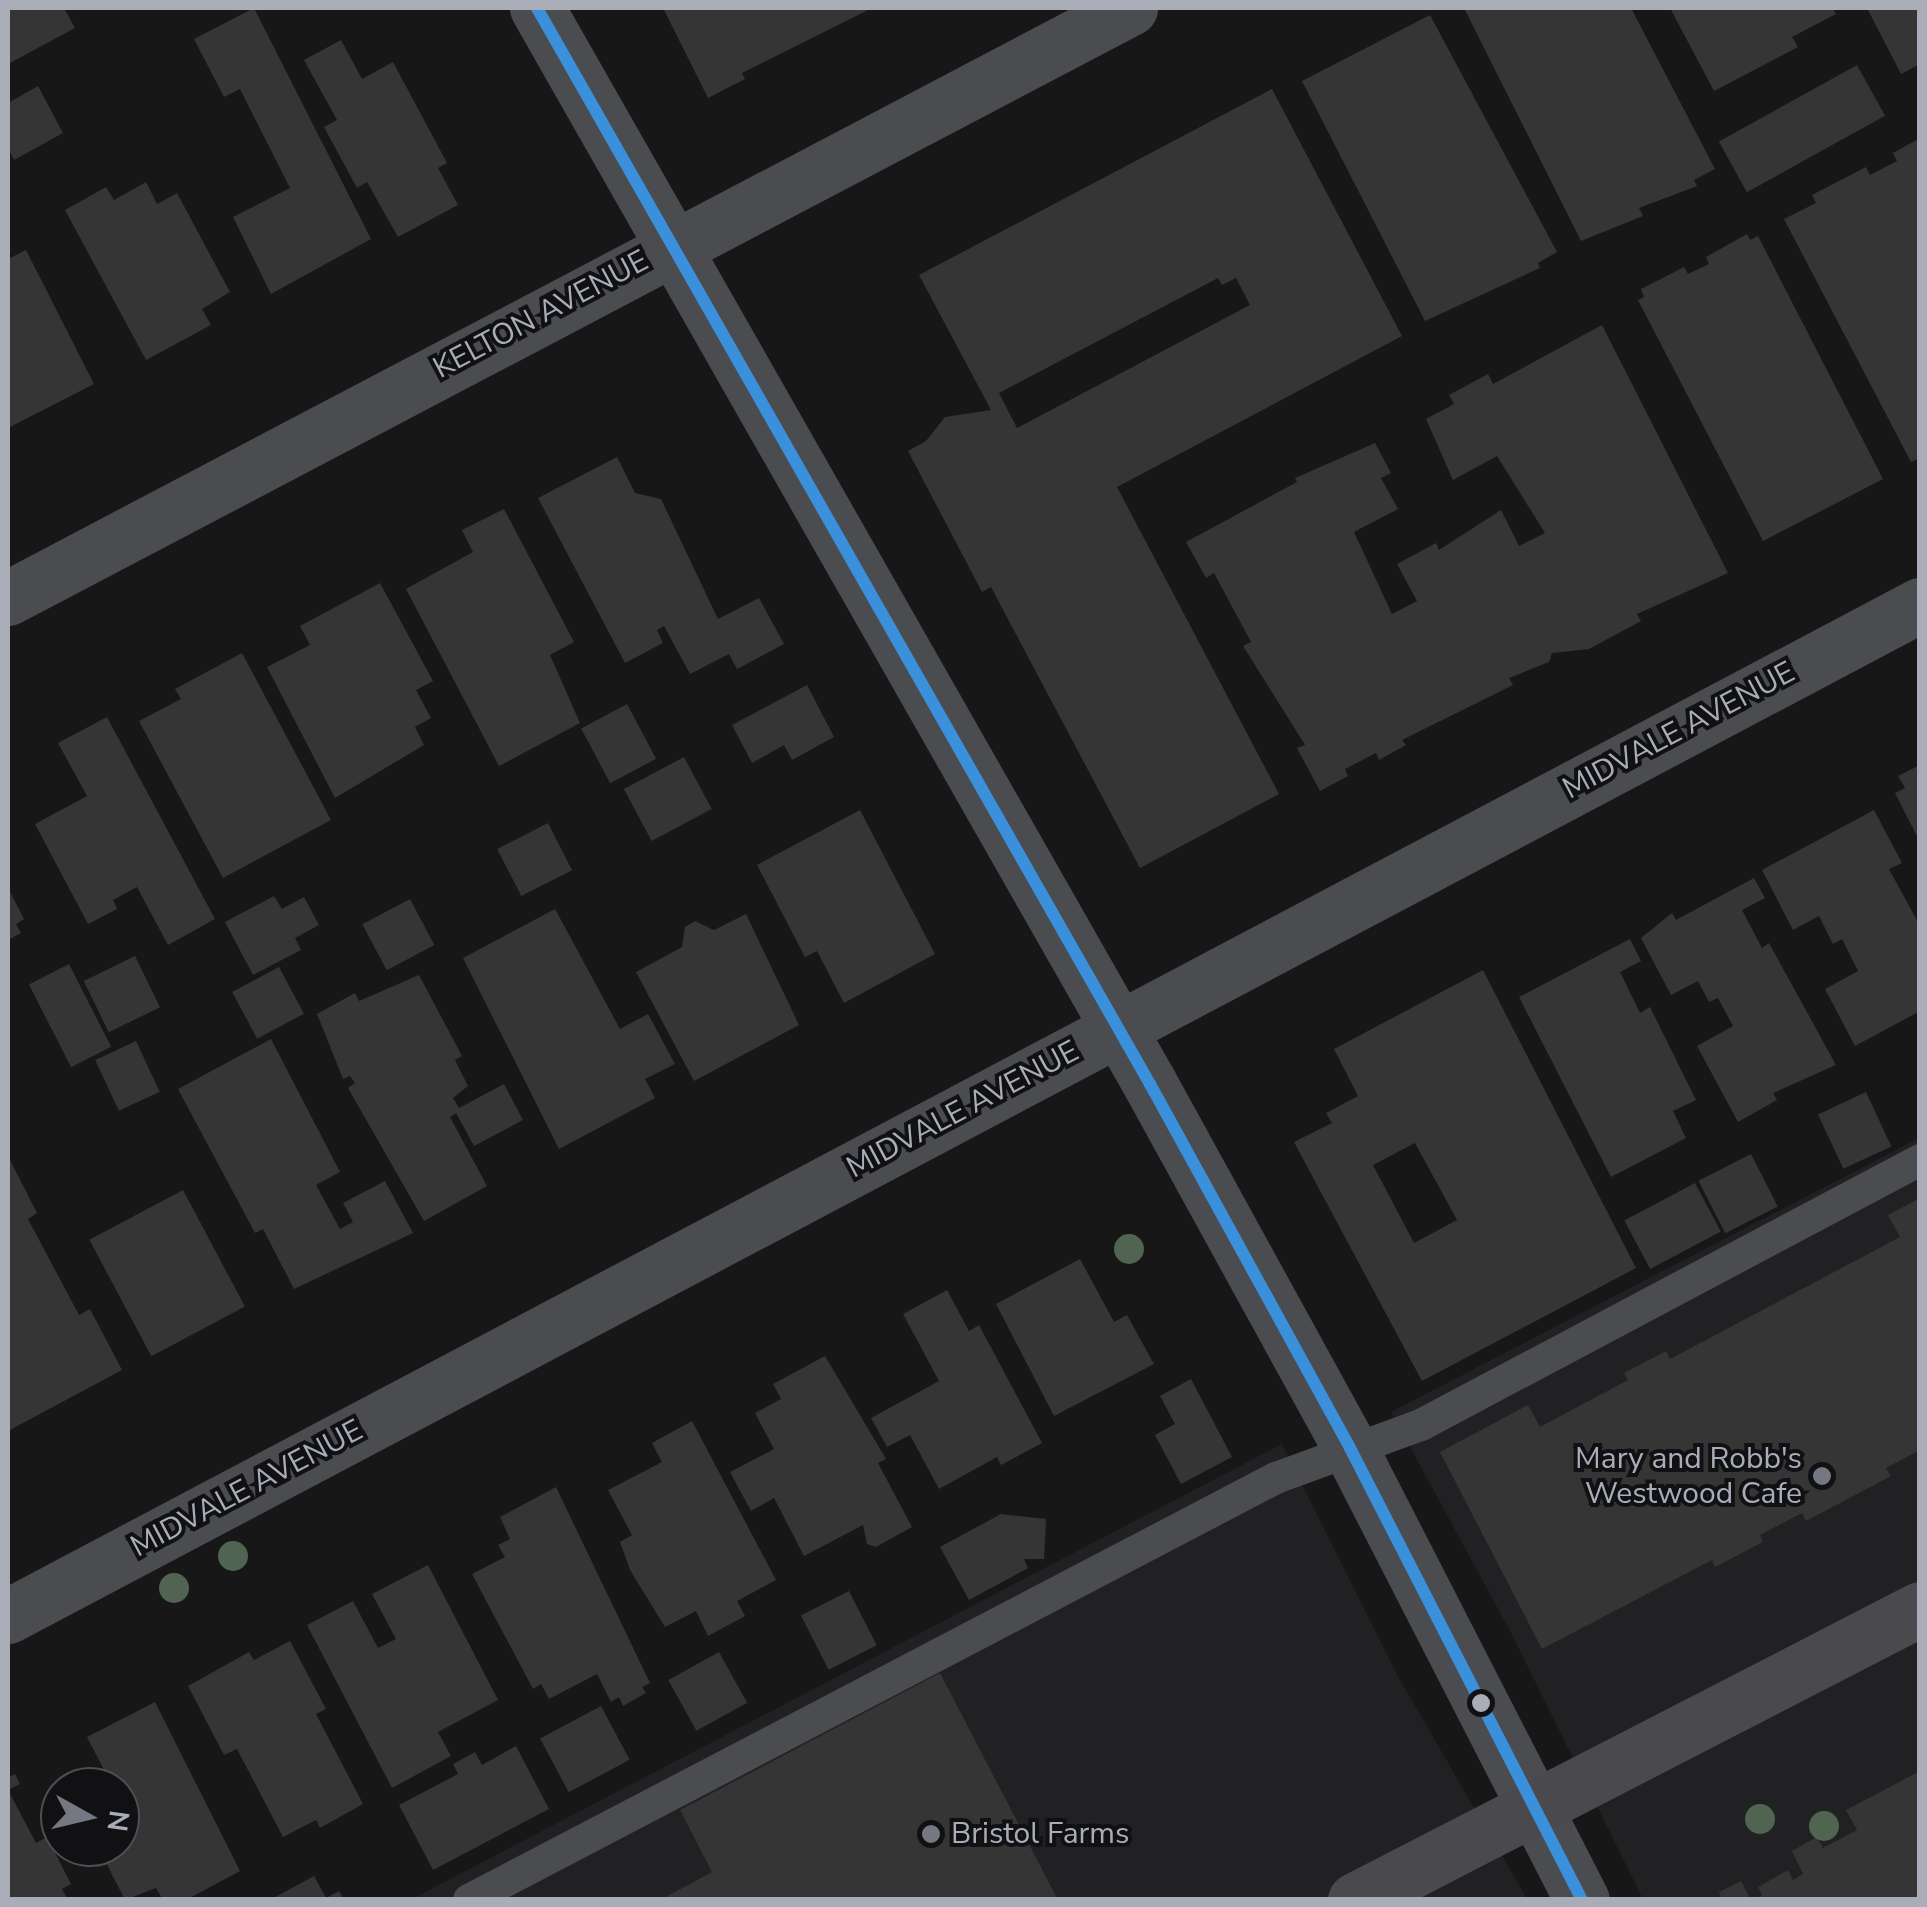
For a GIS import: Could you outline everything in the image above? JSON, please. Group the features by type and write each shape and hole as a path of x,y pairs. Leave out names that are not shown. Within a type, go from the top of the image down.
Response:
{"main road":[{"path":"1355,1900 1920,1608"}],"street":[{"path":"537,8 1118,1027 1350,1448 1582,1900"},
{"name":"KELTON AVENUE","path":"8,598 1130,8"},
{"name":"MIDVALE AVENUE","path":"8,1616 1920,605"}],"lane":[{"path":"469,1900 1206,1514 1350,1448 1421,1425 1920,1160"}],"shaded area":[{"path":"1919,1138 1919,1899 1643,1899 1509,1629 1391,1412"},
{"path":"1282,1444 1396,1673 1527,1899 410,1900"}],"building":[{"path":"8,8 64,8 75,28 8,64"},
{"path":"254,8 371,239 271,294 233,217 290,188 240,89 224,97 194,39"},
{"path":"663,8 872,8 742,73 745,79 708,98"},
{"path":"1464,8 1631,8 1715,169 1694,180 1697,186 1639,208 1643,216 1581,241"},
{"path":"1670,8 1833,8 1836,14 1792,37 1798,47 1714,91"},
{"path":"1867,8 1920,8 1920,64 1901,74"},
{"path":"1430,15 1557,252 1538,263 1540,268 1425,321 1302,81"},
{"path":"341,40 362,79 393,62 447,163 438,168 458,205 398,237 367,182 357,188 324,127 337,120 304,60"},
{"path":"1857,65 1885,116 1747,192 1719,142"},
{"path":"38,86 63,133 14,160 8,148 8,103"},
{"path":"1272,89 1402,336 1117,487 1279,794 1140,868 991,587 982,592 908,451 926,441 945,417 991,410 919,275","holes":["1218,278 1222,285 1236,278 1250,305 1017,428 999,393"]},
{"path":"1920,138 1920,458 1911,462 1784,219 1816,203 1812,195 1866,167 1870,175 1897,161 1893,153"},
{"path":"146,182 157,204 177,193 230,292 202,309 211,325 146,360 65,210 106,187 114,200"},
{"path":"1747,234 1750,240 1758,236 1883,479 1763,541 1638,300 1644,297 1641,289 1684,267 1688,274 1709,264 1706,257"},
{"path":"26,250 94,384 8,428 8,259"},
{"path":"1602,325 1728,573 1637,614 1641,621 1589,649 1552,653 1549,662 1509,678 1513,685 1402,740 1406,745 1379,760 1376,753 1345,769 1348,776 1320,791 1297,748 1305,745 1243,646 1251,642 1214,573 1206,578 1186,542 1297,482 1295,478 1375,443 1391,473 1381,478 1398,509 1354,532 1392,614 1417,601 1397,564 1436,543 1439,550 1501,510 1519,546 1545,533 1497,456 1453,480 1426,419 1454,404 1449,395 1488,374 1493,384"},
{"path":"617,457 635,493 661,499 718,619 759,598 784,644 737,669 729,654 690,674 664,626 657,630 663,643 625,663 538,498"},
{"path":"504,509 574,642 550,655 580,723 499,766 406,589 473,552 462,530"},
{"path":"380,583 433,681 416,690 431,718 415,727 424,745 335,798 267,667 310,645 300,626"},
{"path":"242,653 331,820 223,878 139,721 181,699 175,689"},
{"path":"807,685 834,737 792,760 784,745 752,763 732,725"},
{"path":"627,704 656,759 610,783 581,728"},
{"path":"107,717 215,919 168,945 137,887 113,900 117,909 88,924 35,824 87,796 58,743"},
{"path":"684,757 712,809 652,841 624,789"},
{"path":"1920,765 1920,842 1895,793 1905,788 1898,776"},
{"path":"860,810 935,954 844,1003 817,951 805,957 757,865"},
{"path":"1874,810 1902,863 1889,869 1920,926 1920,1011 1855,1046 1825,989 1858,971 1842,939 1833,944 1819,916 1793,930 1762,870"},
{"path":"548,823 572,870 521,896 497,849"},
{"path":"1754,878 1765,898 1742,910 1762,948 1769,943 1836,1065 1773,1093 1777,1100 1738,1122 1697,1046 1733,1026 1718,998 1709,1002 1698,981 1671,995 1641,938 1672,913 1676,920"},
{"path":"8,888 24,919 16,924 21,933 8,940"},
{"path":"274,896 282,909 304,897 319,925 295,938 301,950 253,975 225,922"},
{"path":"410,899 434,945 387,970 362,924"},
{"path":"555,909 620,1029 648,1014 675,1064 645,1079 655,1098 559,1149 463,958"},
{"path":"746,914 799,1025 694,1081 636,972 682,947 685,927 695,921 714,930"},
{"path":"1630,939 1641,961 1620,972 1640,1013 1650,1007 1696,1100 1673,1111 1686,1138 1611,1177 1519,997"},
{"path":"135,956 160,1007 109,1032 84,981"},
{"path":"69,964 111,1047 71,1067 29,984"},
{"path":"279,967 304,1014 257,1039 232,992"},
{"path":"1483,970 1636,1268 1422,1381 1294,1142 1332,1123 1326,1113 1358,1096 1334,1049","holes":["1415,1143 1457,1220 1414,1243 1373,1165"]},
{"path":"419,975 462,1056 455,1060 468,1086 453,1098 459,1108 504,1084 523,1120 474,1146 456,1113 450,1117 487,1186 424,1221 348,1088 355,1083 350,1076 343,1079 317,1014 355,993 359,1001"},
{"path":"271,1039 340,1172 316,1185 340,1229 353,1222 343,1203 385,1181 413,1233 294,1289 263,1229 255,1233 178,1089"},
{"path":"136,1041 160,1092 119,1111 95,1060"},
{"path":"1866,1092 1891,1146 1843,1169 1818,1114"},
{"path":"1751,1154 1778,1207 1725,1233 1698,1181"},
{"path":"8,1156 37,1213 28,1219 79,1315 90,1309 122,1370 8,1431"},
{"path":"1695,1183 1721,1232 1650,1269 1624,1221"},
{"path":"183,1190 245,1307 151,1356 89,1240"},
{"path":"1920,1198 1920,1450 1886,1468 1891,1476 1806,1521 1802,1513 1760,1535 1763,1542 1715,1567 1712,1560 1542,1649 1440,1452 1528,1405 1540,1427 1628,1380 1624,1373 1666,1351 1670,1359 1900,1237 1888,1215"},
{"path":"1080,1259 1114,1322 1127,1315 1154,1364 1054,1416 996,1304"},
{"path":"947,1290 969,1331 979,1325 1042,1443 1001,1465 997,1457 939,1489 910,1435 887,1447 871,1418 939,1381 903,1314"},
{"path":"825,1356 886,1459 878,1463 912,1527 876,1547 867,1544 863,1525 804,1556 774,1498 751,1511 730,1472 774,1449 755,1413 781,1399 773,1384"},
{"path":"1191,1379 1232,1457 1181,1484 1155,1435 1175,1424 1160,1396"},
{"path":"692,1421 776,1580 737,1601 745,1616 708,1636 696,1611 665,1627 630,1570 620,1542 632,1535 608,1490 662,1462 652,1443"},
{"path":"556,1487 650,1683 642,1687 646,1693 623,1706 619,1697 611,1702 597,1674 549,1699 541,1684 533,1689 472,1574 505,1557 498,1545 510,1539 500,1517"},
{"path":"1001,1514 1046,1519 1044,1559 1024,1559 1028,1568 969,1600 940,1547"},
{"path":"428,1565 498,1700 438,1732 451,1756 392,1788 307,1625 353,1601 378,1648 396,1639 372,1594"},
{"path":"849,1591 877,1645 829,1670 801,1616"},
{"path":"290,1641 326,1709 316,1714 363,1804 320,1828 316,1820 283,1837 237,1749 224,1755 188,1686 249,1652 254,1660"},
{"path":"719,1652 747,1703 696,1731 668,1680"},
{"path":"940,1673 1058,1900 660,1900 712,1872 680,1810"},
{"path":"155,1702 240,1871 186,1900 163,1900 156,1888 125,1900 108,1867 140,1867 140,1767 103,1767 87,1737"},
{"path":"601,1706 630,1760 569,1792 540,1738"},
{"path":"516,1746 549,1809 433,1870 399,1805 458,1774 453,1764 475,1752 482,1765"},
{"path":"1920,1771 1920,1900 1753,1900 1762,1895 1758,1887 1788,1870 1793,1880 1803,1874 1792,1851 1817,1837 1823,1848 1857,1830 1846,1810"},
{"path":"15,1774 20,1784 8,1790 8,1778"},
{"path":"8,1790 36,1843 40,1841 40,1867 62,1867 71,1884 62,1889 68,1900 8,1900"},
{"path":"314,1876 326,1898 339,1891 344,1900 270,1900"},
{"path":"1741,1881 1751,1900 1722,1900 1719,1892"}],"transit line":[{"path":"537,8 1150,1084 1350,1448 1582,1900"}],"place":[{"name":"Mary and Robb's Westwood Cafe","path":"1822,1476"},
{"name":"Bristol Farms","path":"931,1834"}]}
